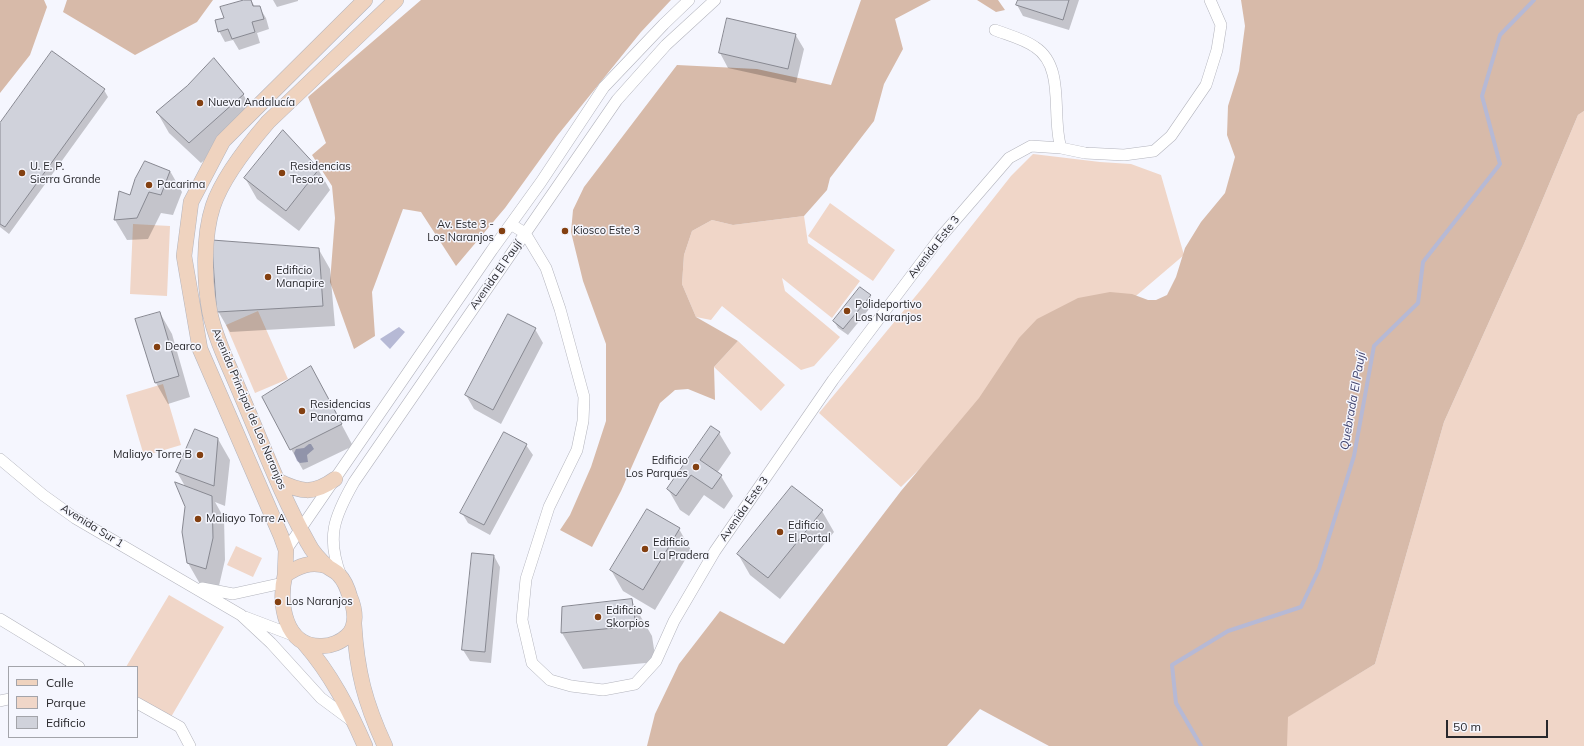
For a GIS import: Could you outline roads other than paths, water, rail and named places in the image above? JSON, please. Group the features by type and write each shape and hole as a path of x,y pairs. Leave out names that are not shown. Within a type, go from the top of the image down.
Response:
{"main road":[{"name":"Avenida Principal de Los Naranjos","path":"365,0 223,141 191,202 184,256 200,349 286,550 282,598 287,622 333,681 366,746"},
{"name":"Avenida Principal de Los Naranjos","path":"385,746 370,714 362,686 357,660 352,602 341,577 327,566 308,544 278,481 225,357 210,313 206,278 206,238 213,205 224,183 251,142 268,122 396,0"},
{"path":"278,481 305,491 319,489 335,479"},
{"path":"284,579 310,563 327,566"},
{"path":"300,640 317,646 334,644 347,636 354,624"}],"street":[{"name":"Avenida El Paují","path":"286,550 492,250 512,225 604,87 689,0"},
{"name":"Avenida El Paují","path":"341,577 336,564 332,540 336,517 354,482 525,233 631,83 677,34 715,0"},
{"name":"Avenida Este 3","path":"512,225 525,233 546,268 584,397 583,421 577,450 549,507 526,579 522,620 532,663 550,680 571,686 603,690 635,684 656,661 674,621 715,551 833,380 939,239 1009,158 1031,146 1124,156 1154,151 1171,136 1206,85 1217,50 1221,25 1210,0"},
{"path":"995,30 1036,47 1047,59 1054,74 1056,134 1060,148"},
{"name":"Avenida Sur 1","path":"0,459 75,518 241,615 300,640"},
{"name":"Avenida Sur 1","path":"190,584 233,594 284,579"},
{"name":"Avenida Sur 1","path":"241,615 277,649 321,698 356,724"},
{"path":"0,619 77,666"},
{"path":"138,704 180,728 190,746"}],"water":[{"path":"399,327 405,332 390,349 380,339"},
{"path":"311,444 314,449 307,455 308,462 300,463 297,461 294,453 296,449 304,448"}],"waterway":[{"name":"Quebrada El Paují","path":"1201,746 1176,703 1172,665 1228,631 1301,607 1319,569 1354,456 1374,346 1418,303 1423,262 1500,164 1482,96 1500,35 1534,0"}],"place":[{"name":"Nueva Andalucía","path":"200,103"},
{"name":"U. E. P. Sierra Grande","path":"22,173"},
{"name":"Residencias Tesoro","path":"282,173"},
{"name":"Pacarima","path":"149,185"},
{"name":"Av. Este 3 - Los Naranjos","path":"502,231"},
{"name":"Kiosco Este 3","path":"565,231"},
{"name":"Edificio Manapire","path":"268,277"},
{"name":"Polideportivo Los Naranjos","path":"847,311"},
{"name":"Dearco","path":"157,347"},
{"name":"Residencias Panorama","path":"302,411"},
{"name":"Maliayo Torre B","path":"200,455"},
{"name":"Edificio Los Parques","path":"696,467"},
{"name":"Maliayo Torre A","path":"198,519"},
{"name":"Edificio El Portal","path":"780,532"},
{"name":"Edificio La Pradera","path":"645,549"},
{"name":"Los Naranjos","path":"278,602"},
{"name":"Edificio Skorpios","path":"598,617"}]}
